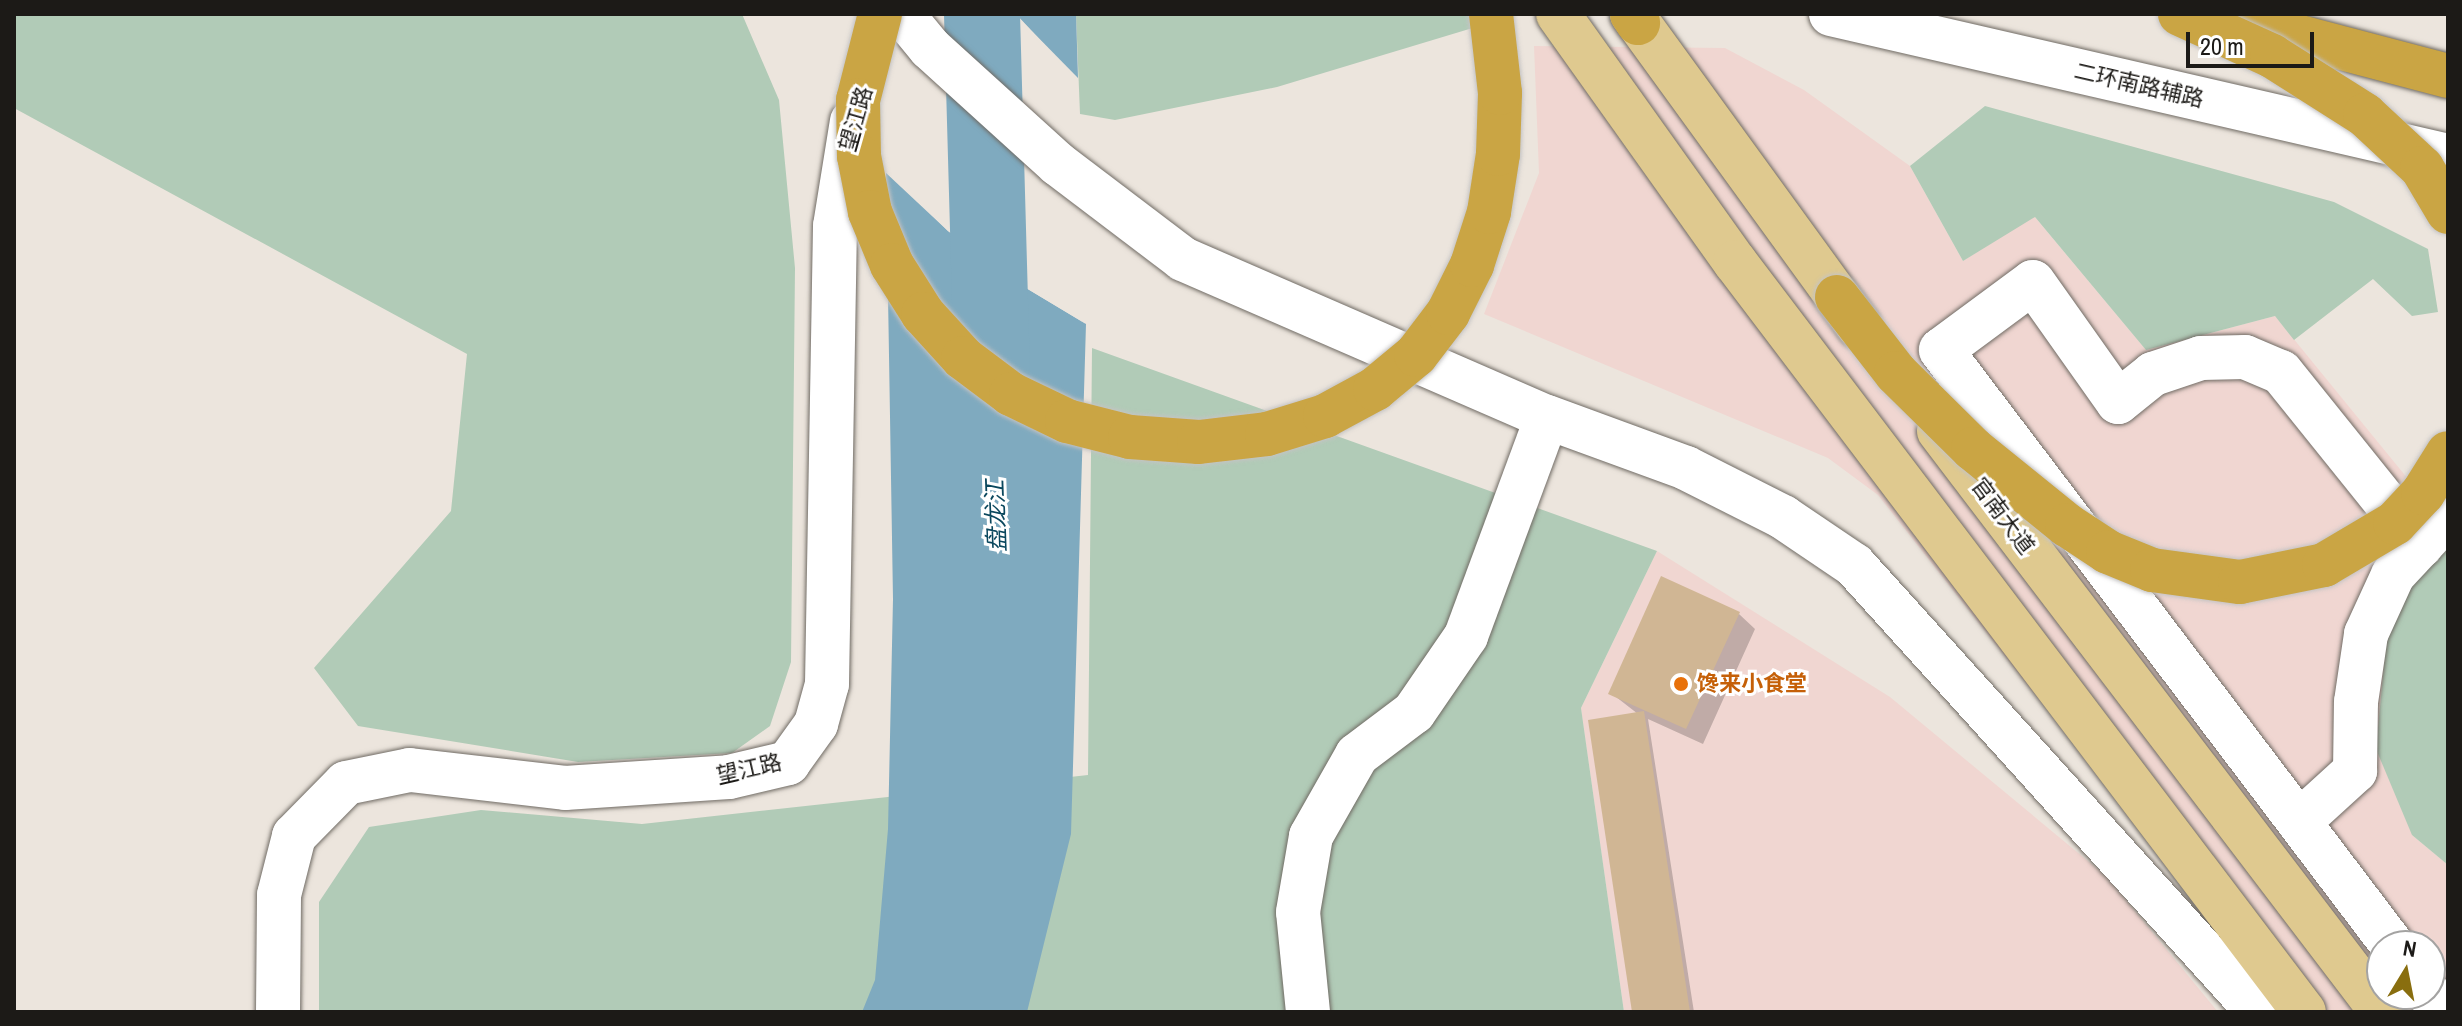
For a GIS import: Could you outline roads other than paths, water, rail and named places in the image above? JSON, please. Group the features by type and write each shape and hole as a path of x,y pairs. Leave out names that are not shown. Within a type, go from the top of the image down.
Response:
{"highway":[{"path":"878,14 858,100 859,156 875,225 892,265 923,314 963,358 1011,394 1067,421 1130,437 1199,442 1267,434 1325,416 1375,389 1416,355 1448,313 1472,265 1489,212 1498,154 1500,93 1491,14"},
{"path":"2180,14 2272,56 2365,115 2422,168 2448,212"},
{"path":"2213,14 2448,76"},
{"path":"1837,297 1905,382 1973,449 2067,525 2108,552 2152,570 2240,582 2324,565 2395,523 2423,493 2448,453"}],"main road":[{"path":"1558,14 1744,274 2304,1012"},
{"path":"2267,14 2448,61"},
{"name":"官南大道","path":"1634,17 1837,297 2382,1012"}],"street":[{"name":"望江路","path":"278,1012 279,895 294,836 346,783 410,770 565,788 729,777 788,763 816,724 827,684 835,226 848,131 870,71 878,14"},
{"path":"902,14 930,48 1058,164 1183,259 1547,417 1686,468 1783,517 1854,565 2258,1012"},
{"name":"二环南路辅路","path":"1831,14 2448,156"},
{"path":"2299,822 2355,771 2356,702 2366,634 2393,575 2434,531 2281,372 2245,357 2201,358 2153,374 2118,402 2033,282 1941,350 2381,930"},
{"path":"1308,1012 1298,912 1311,836 1357,755 1414,712 1466,636 1547,417"}],"water":[{"path":"1016,14 1076,14 1078,78 1022,21"},
{"path":"886,173 948,231 1026,288 1086,324 1071,834 1027,1012 862,1012 875,980 888,829 893,599"}],"waterway":[{"name":"盘龙江","path":"982,14 992,364"}],"place":[{"name":"馋来小食堂","path":"1681,684"}]}
